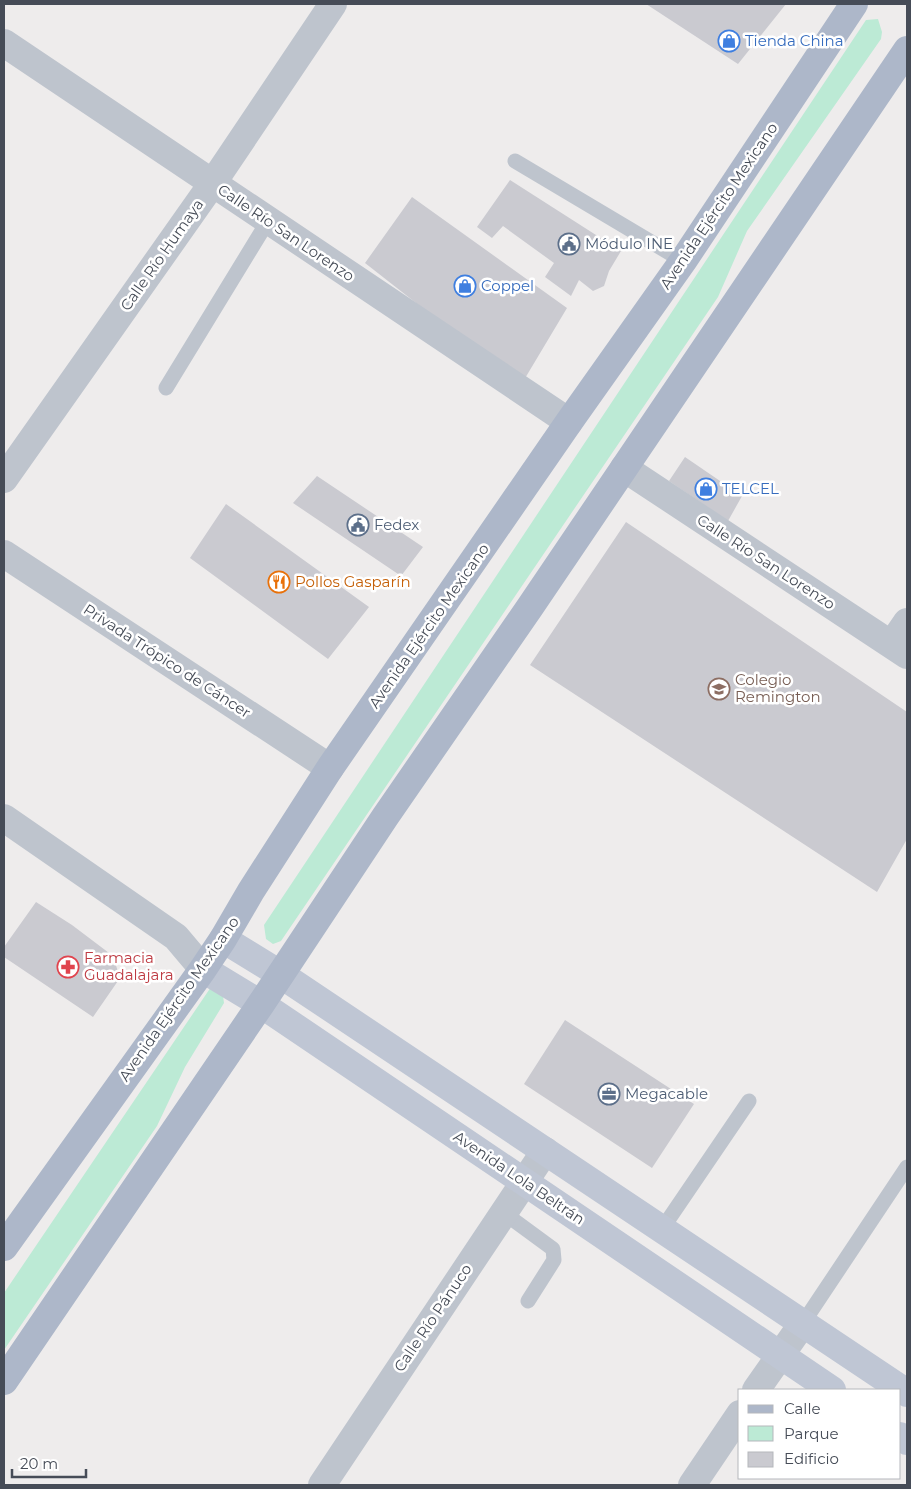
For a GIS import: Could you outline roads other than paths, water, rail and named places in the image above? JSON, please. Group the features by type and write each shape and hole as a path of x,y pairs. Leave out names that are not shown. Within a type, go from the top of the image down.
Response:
{"main road":[{"name":"Avenida Ejército Mexicano","path":"4,1247 224,939 251,891 330,768 569,422 683,261 854,4"},
{"path":"4,1381 261,1004 384,817 624,468 907,50"}],"street":[{"name":"Calle Río Humaya","path":"4,479 212,184 334,4"},
{"name":"Calle Río San Lorenzo","path":"4,43 569,422"},
{"name":"Calle Río San Lorenzo","path":"624,468 900,650"},
{"name":"Privada Trópico de Cáncer","path":"4,554 330,768"},
{"path":"900,650 907,622"},
{"path":"4,818 176,937 204,968"},
{"path":"176,937 224,939 280,974 907,1393"},
{"name":"Avenida Lola Beltrán","path":"204,968 261,1004 831,1389"},
{"name":"Calle Río Pánuco","path":"322,1485 545,1151"},
{"path":"757,1389 803,1323"},
{"path":"692,1485 738,1417"}],"lane":[{"path":"515,161 683,261"},
{"path":"166,388 268,221"},
{"path":"662,1229 749,1101"},
{"path":"803,1323 907,1168"},
{"path":"504,1213 553,1249 554,1260 528,1301"}],"place":[{"name":"Tienda China","path":"729,41"},
{"name":"Módulo INE","path":"569,244"},
{"name":"Coppel","path":"465,286"},
{"name":"TELCEL","path":"706,489"},
{"name":"Fedex","path":"358,525"},
{"name":"Pollos Gasparín","path":"279,582"},
{"name":"Colegio Remington","path":"719,689"},
{"name":"Farmacia Guadalajara","path":"68,967"},
{"name":"Megacable","path":"609,1094"}]}
